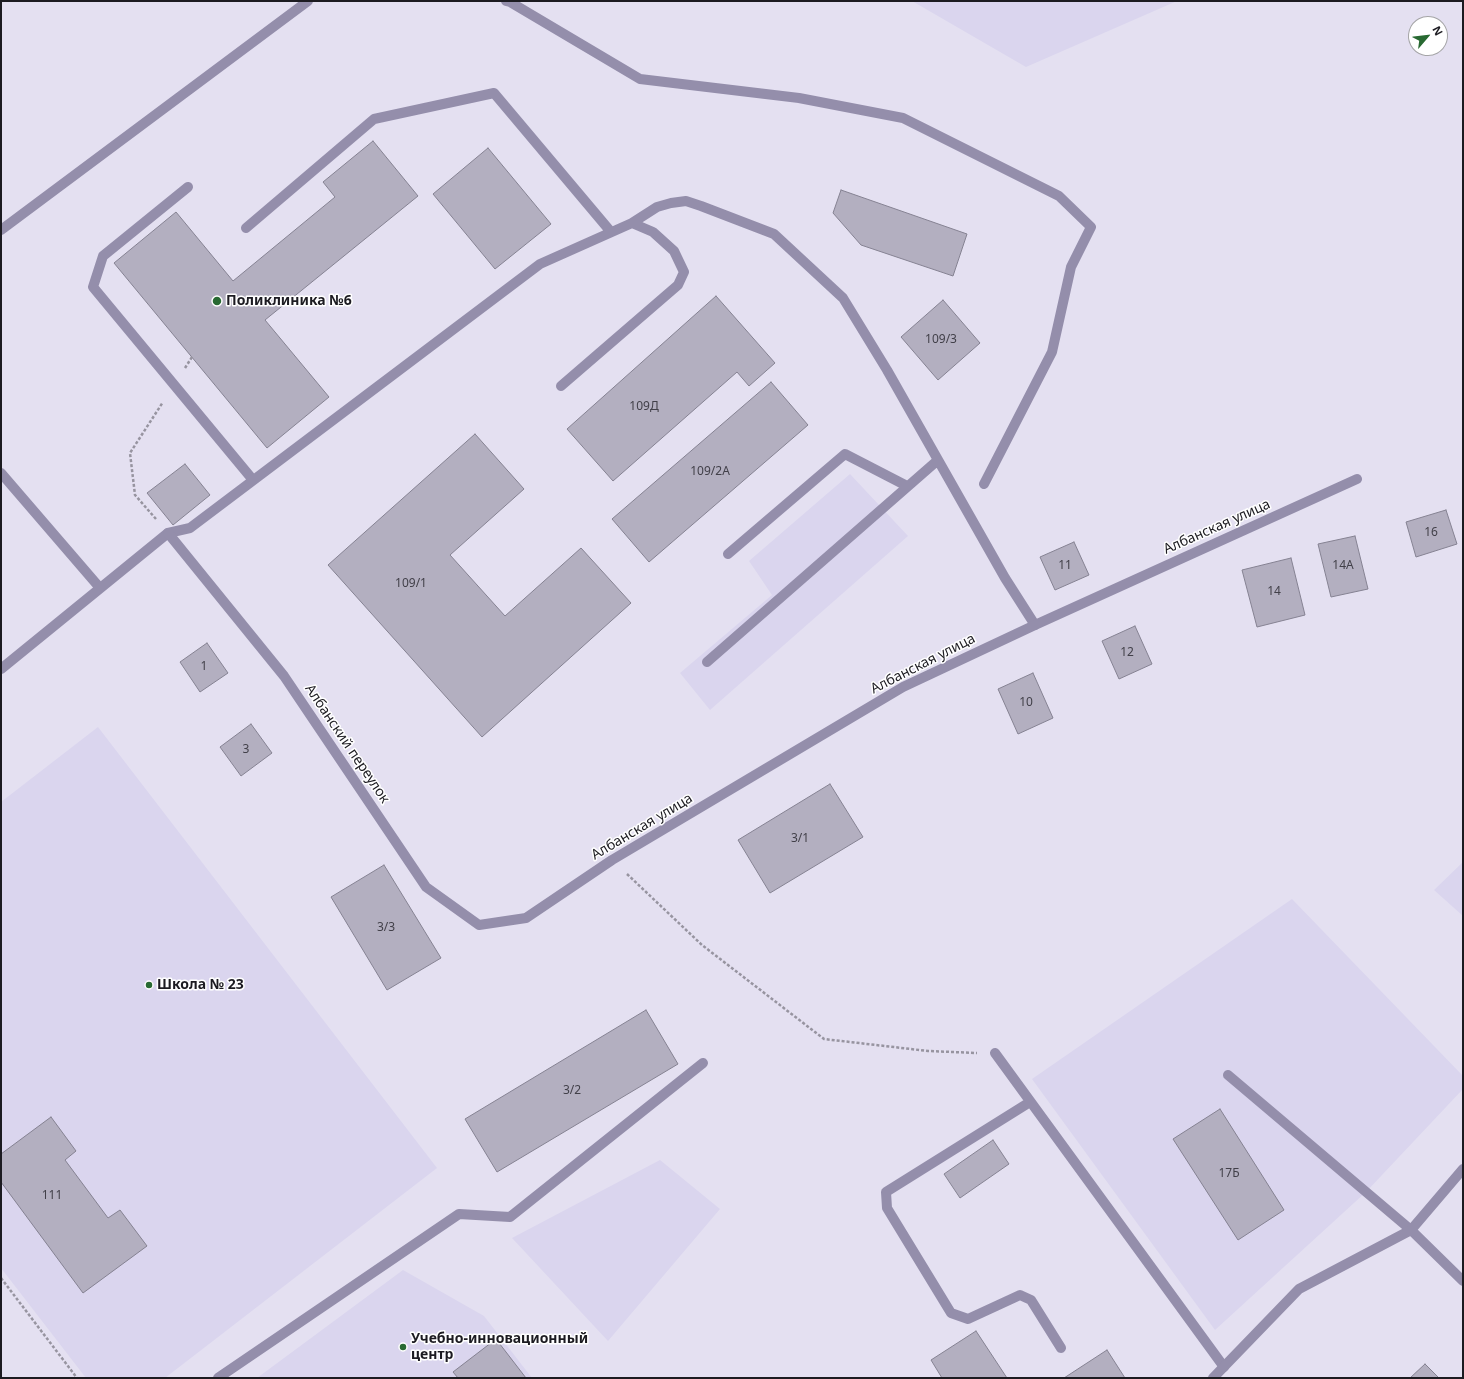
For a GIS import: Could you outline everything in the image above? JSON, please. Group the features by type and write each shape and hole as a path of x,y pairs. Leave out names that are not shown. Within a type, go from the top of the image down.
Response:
{"street":[{"path":"1,230 308,1"},
{"path":"506,1 640,79 799,98 903,118 1059,196 1091,227 1071,267 1052,352 984,484"},
{"path":"246,228 374,119 494,93 612,232"},
{"path":"188,187 103,256 93,287 253,480"},
{"path":"1,669 168,533 190,528 540,264 632,223 657,207 686,201 774,234 843,298 887,370 1004,578 1035,625"},
{"path":"561,386 678,285 684,272 674,252 653,232 632,223"},
{"path":"728,554 845,454 907,486"},
{"path":"707,662 938,460"},
{"path":"1,473 100,588"},
{"name":"Албанская улица","path":"526,918 612,860 903,687 1035,625 1357,479"},
{"name":"Албанский переулок","path":"168,533 284,676 426,887 479,926 526,918"},
{"path":"995,1053 1224,1367"},
{"path":"218,1378 459,1214 510,1217 703,1063"},
{"path":"1228,1075 1411,1230 1463,1281"},
{"path":"1030,1102 886,1192 887,1208 951,1313 968,1319 1020,1295 1032,1300 1061,1348"},
{"path":"1213,1378 1299,1289 1411,1230 1463,1169"}],"path":[{"path":"168,533 135,495 130,453 192,357"},
{"path":"612,860 702,945 824,1039 928,1051 995,1053"},
{"path":"1,1278 78,1378"}],"shaded area":[{"path":"912,1 1177,1 1026,67"},
{"path":"850,474 908,536 710,710 680,673 772,595 749,561"},
{"name":"Школа № 23","path":"98,727 437,1168 165,1378 86,1378 1,1268 1,802"},
{"path":"1463,862 1463,916 1434,890"},
{"path":"1292,899 1463,1076 1463,1089 1366,1192 1215,1330 1032,1079"},
{"path":"660,1160 720,1209 608,1341 512,1238"},
{"name":"Учебно-инновационный центр","path":"403,1270 484,1316 532,1378 257,1378"}],"building":[{"name":"Поликлиника №6","path":"373,141 418,196 265,320 329,397 267,448 114,263 176,212 233,281 335,197 323,182"},
{"path":"488,148 551,224 495,269 433,194"},
{"path":"841,190 967,234 953,276 861,245 833,213"},
{"path":"716,296 775,363 749,386 737,372 613,481 567,429"},
{"path":"943,300 980,343 938,380 901,337"},
{"path":"771,382 808,425 649,562 612,519"},
{"path":"475,434 524,489 450,555 505,616 581,548 631,603 482,737 328,565"},
{"path":"185,464 210,495 173,525 147,493"},
{"path":"1446,510 1457,544 1416,557 1406,522"},
{"path":"1355,536 1368,589 1331,597 1318,544"},
{"path":"1074,542 1089,575 1055,590 1040,557"},
{"path":"1291,558 1305,615 1257,627 1242,570"},
{"path":"1135,626 1152,664 1119,679 1102,641"},
{"path":"207,643 228,673 200,692 180,662"},
{"path":"1033,673 1053,718 1018,734 998,689"},
{"path":"251,724 272,753 241,776 220,747"},
{"path":"830,784 863,837 770,893 738,840"},
{"path":"384,865 441,958 387,990 331,897"},
{"path":"646,1010 678,1064 497,1172 465,1119"},
{"path":"1220,1109 1284,1210 1238,1240 1173,1139"},
{"path":"51,1117 76,1151 65,1160 108,1218 120,1210 147,1246 83,1293 1,1182 1,1154"},
{"path":"993,1140 1009,1164 960,1198 944,1174"},
{"path":"976,1331 1007,1378 942,1378 931,1360"},
{"path":"496,1339 526,1378 458,1378 453,1372"},
{"path":"1107,1350 1125,1378 1064,1378"},
{"path":"1425,1364 1439,1378 1410,1378"}],"place":[{"name":"Поликлиника №6","path":"217,301"},
{"name":"Школа № 23","path":"149,985"},
{"name":"Учебно-инновационный центр","path":"403,1347"}]}
